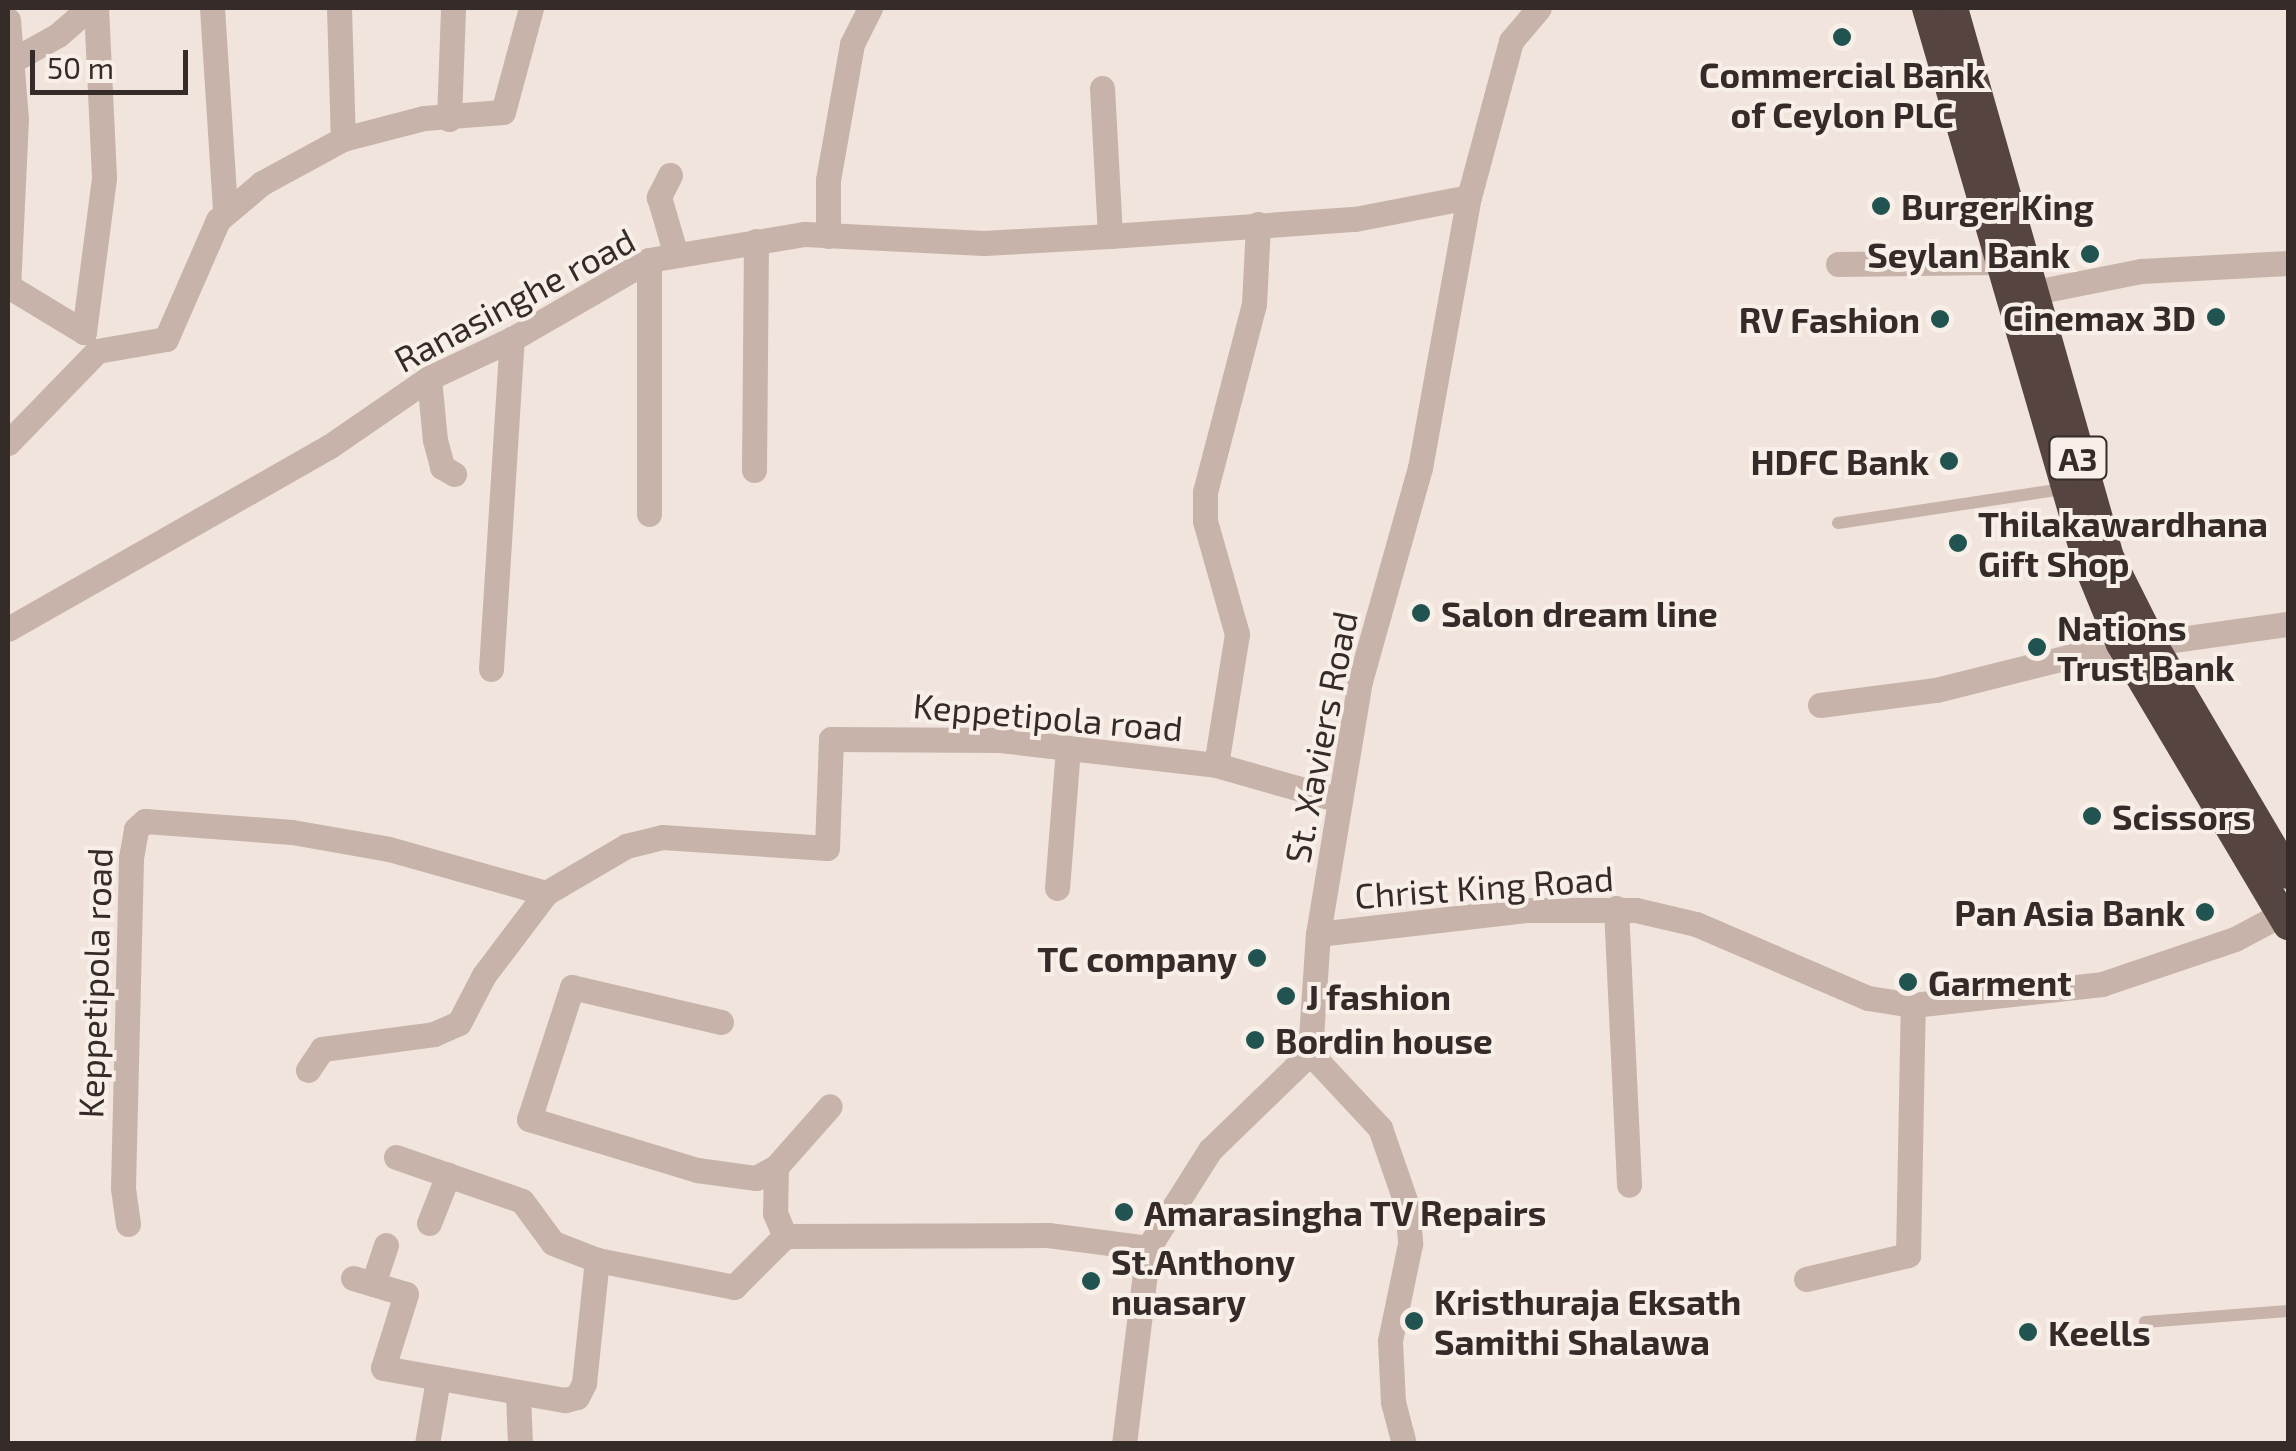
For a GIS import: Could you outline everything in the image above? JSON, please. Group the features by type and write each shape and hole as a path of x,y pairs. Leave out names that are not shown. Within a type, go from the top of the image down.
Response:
{"highway":[{"name":"A3","path":"1927,8 2064,489 2121,644 2285,920"},
{"name":"A3","path":"1953,8 2109,557 2152,644 2288,874"}],"street":[{"path":"10,61 58,35 93,8"},
{"path":"8,20 8,286 84,332 104,177 93,8"},
{"path":"8,444 97,350 166,339 225,211 212,8"},
{"path":"339,8 343,139"},
{"path":"450,119 452,8"},
{"path":"225,211 343,139 424,118 503,112 531,8"},
{"path":"828,236 828,180 852,44 870,8"},
{"name":"St. Xaviers Road","path":"1310,1053 1318,934 1360,681 1420,468 1469,196 1511,41 1539,8"},
{"path":"1102,88 1110,236"},
{"path":"670,175 658,197 676,255"},
{"name":"Ranasinghe road","path":"8,629 330,446 430,378 512,339 650,260 756,241 828,236 984,242 1355,219 1469,196"},
{"path":"1216,766 1237,634 1205,522 1205,492 1254,304 1258,224"},
{"path":"754,470 756,241"},
{"path":"650,260 650,514"},
{"path":"1838,264 1998,262"},
{"path":"2035,292 2141,270 2288,264"},
{"path":"491,669 512,339"},
{"path":"430,378 435,440 442,467 454,474"},
{"path":"2152,644 2288,624"},
{"path":"1820,705 1936,690 2121,644"},
{"name":"Keppetipola road","path":"128,1224 122,1187 130,906 140,825 180,822 292,832 389,848 546,893 626,846 662,838 828,848 831,739 1000,740 1216,766 1340,800"},
{"path":"1057,888 1068,749"},
{"path":"308,1070 322,1048 434,1034 459,1023 484,975 546,893"},
{"path":"1616,908 1629,1185"},
{"name":"Christ King Road","path":"1318,934 1524,910 1616,908 1696,924 1868,998 1913,1005 2102,984 2285,920"},
{"path":"720,1022 572,987 529,1119 698,1170 756,1178 776,1167 830,1106"},
{"path":"1806,1279 1908,1256 1913,1005"},
{"path":"1124,1444 1148,1248 1210,1150 1310,1053 1380,1128 1407,1206 1410,1244 1390,1341 1392,1402 1404,1444"},
{"path":"396,1156 522,1202 554,1243 597,1260 734,1287 786,1236 1048,1235 1148,1248"},
{"path":"776,1167 774,1213 786,1236"},
{"path":"430,1223 448,1175"},
{"path":"386,1245 363,1281 406,1294 383,1368 518,1392 576,1397 597,1260"},
{"path":"427,1444 438,1379"},
{"path":"518,1392 520,1444"}],"lane":[{"path":"1838,523 2064,489"},
{"path":"2145,1322 2288,1311"}],"place":[{"name":"Commercial Bank of Ceylon PLC","path":"1842,37"},
{"name":"Burger King","path":"1881,206"},
{"name":"Seylan Bank","path":"2090,254"},
{"name":"Cinemax 3D","path":"2216,317"},
{"name":"RV Fashion","path":"1940,319"},
{"name":"HDFC Bank","path":"1949,461"},
{"name":"Thilakawardhana Gift Shop","path":"1958,543"},
{"name":"Salon dream line","path":"1421,613"},
{"name":"Nations Trust Bank","path":"2037,647"},
{"name":"Scissors","path":"2092,816"},
{"name":"Pan Asia Bank","path":"2205,912"},
{"name":"TC company","path":"1257,958"},
{"name":"Garment","path":"1908,982"},
{"name":"J fashion","path":"1286,996"},
{"name":"Bordin house","path":"1255,1040"},
{"name":"Amarasingha TV Repairs","path":"1124,1212"},
{"name":"St.Anthony nuasary","path":"1091,1281"},
{"name":"Kristhuraja Eksath Samithi Shalawa","path":"1414,1321"},
{"name":"Keells","path":"2028,1332"}]}
